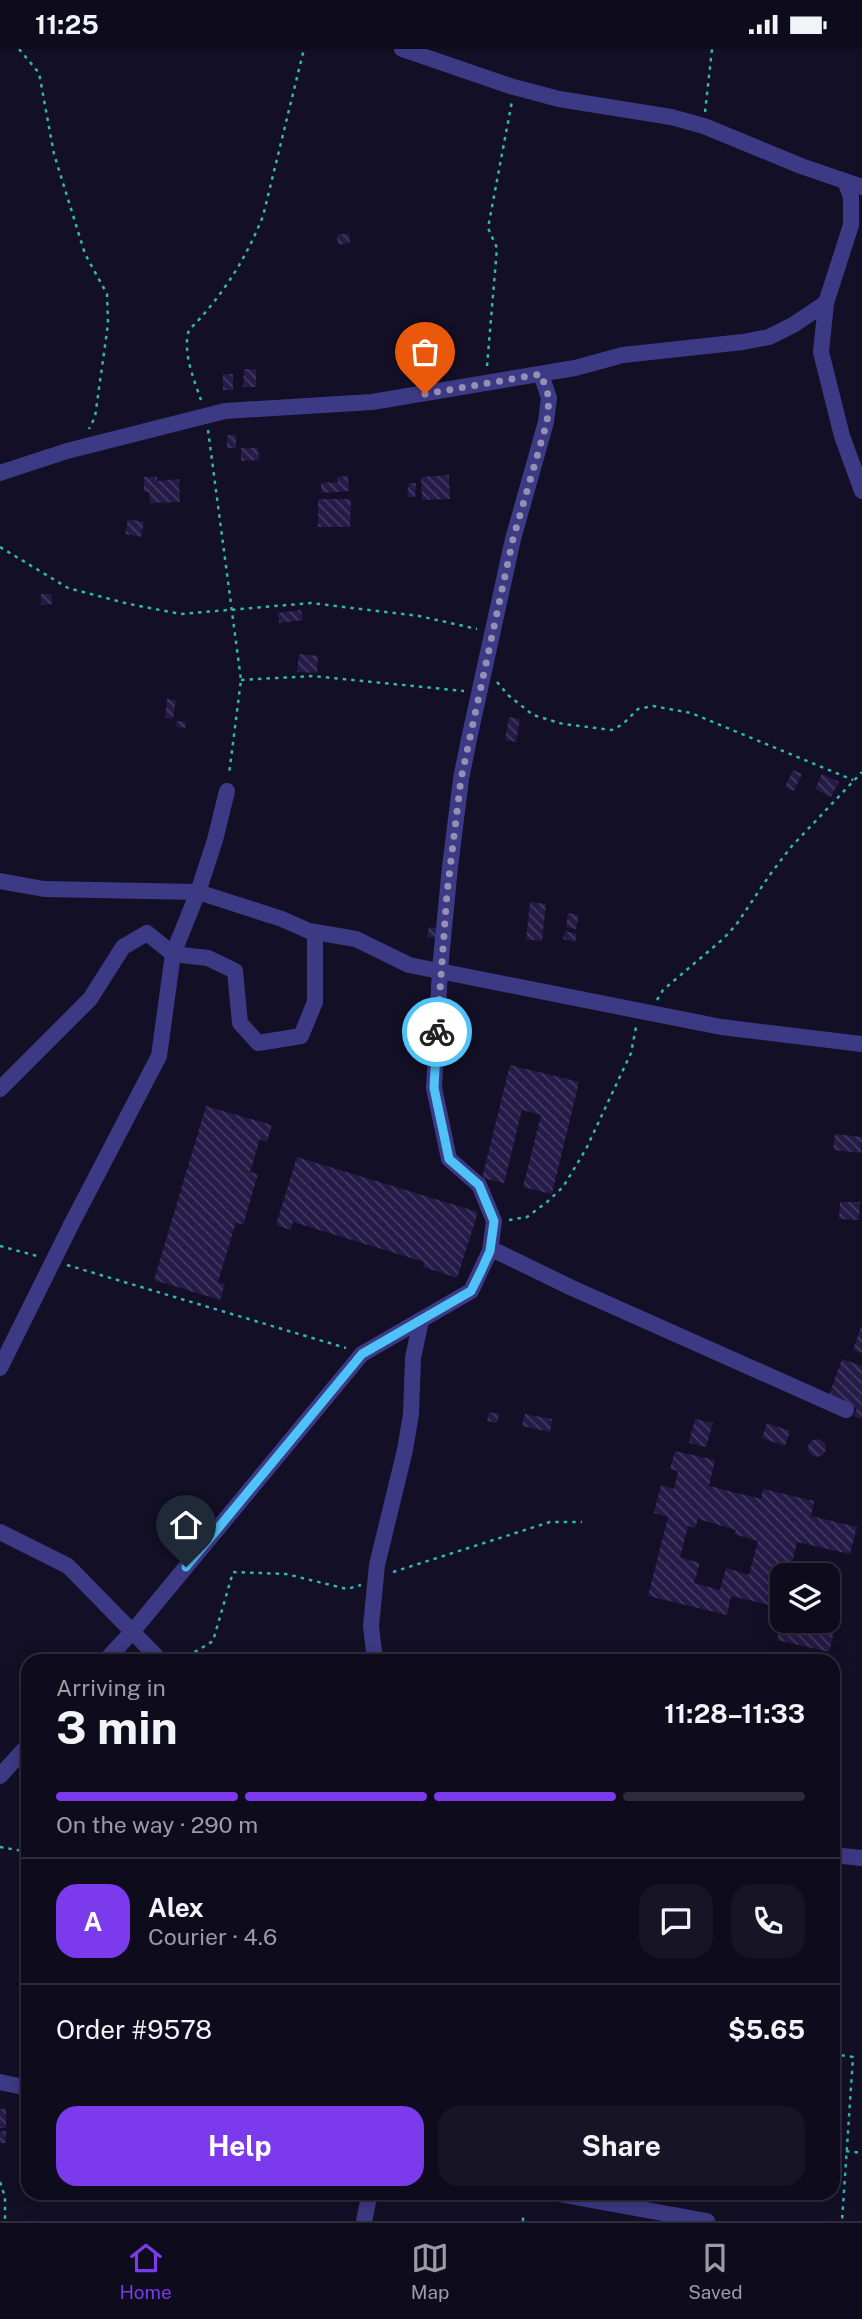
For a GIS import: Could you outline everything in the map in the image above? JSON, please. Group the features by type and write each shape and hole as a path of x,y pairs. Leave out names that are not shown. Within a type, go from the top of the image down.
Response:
{"street":[{"path":"402,49 514,87 559,99 671,117 704,126 862,187"},
{"path":"845,181 851,197 850,225 826,303 821,338 824,370 842,436 862,491"},
{"path":"0,473 206,414 372,402 575,368 623,355 769,337 826,303"},
{"path":"111,1654 362,1354 471,1291 490,1251 494,1221 479,1185 449,1159 434,1088 440,969 461,779 513,539 547,422 549,398 541,374"},
{"path":"0,1368 159,1056 173,954 198,892 227,791"},
{"path":"0,881 44,889 198,892 315,932 356,939 409,965 440,969 721,1027 862,1044"},
{"path":"0,1089 90,999 123,947 147,933 173,954 208,958 235,971 240,1023 258,1043 301,1036 315,1002 315,932"},
{"path":"490,1251 498,1252 572,1288 846,1410"},
{"path":"374,1654 371,1626 375,1584 407,1438 411,1414 413,1358 421,1320"},
{"path":"0,1532 68,1566 154,1654"},
{"path":"0,1776 21,1753"},
{"path":"840,1855 862,1858"},
{"path":"0,2082 21,2086"},
{"path":"364,2221 368,2200"},
{"path":"592,2200 707,2221"}],"path":[{"path":"19,49 39,73 54,154 85,254 107,294 108,324 95,418 80,448"},
{"path":"227,791 241,680 206,414 193,379 186,338 189,330 222,290 254,238 265,206 304,49"},
{"path":"704,126 712,49"},
{"path":"498,382 487,372 497,248 488,228 514,87"},
{"path":"0,547 68,588 181,614 311,603 419,616 492,633"},
{"path":"486,669 508,695 533,715 563,725 612,730 623,725 638,709 653,706 691,713 853,779"},
{"path":"241,680 312,676 480,692"},
{"path":"494,1221 527,1217 563,1187 586,1149 631,1053 644,1011 736,925 791,847 862,772"},
{"path":"0,1246 362,1354"},
{"path":"0,1847 21,1850"},
{"path":"840,2055 853,2056 842,2221"},
{"path":"846,2151 862,2153"},
{"path":"0,2182 5,2197 5,2221"},
{"path":"523,2214 523,2221"}],"building":[{"path":"349,233 350,243 338,245 337,235"},
{"path":"244,369 256,369 256,387 243,387"},
{"path":"223,374 233,374 233,390 223,390"},
{"path":"227,435 236,435 236,448 227,448"},
{"path":"241,448 258,448 259,460 241,461"},
{"path":"449,475 450,499 422,500 421,477"},
{"path":"348,476 349,491 321,493 321,483 338,482 337,477"},
{"path":"144,477 157,477 157,481 179,479 180,502 150,503 149,492 144,492"},
{"path":"409,483 416,483 415,497 407,497"},
{"path":"318,499 351,499 350,527 318,527"},
{"path":"128,519 144,522 141,537 125,534"},
{"path":"41,594 51,594 52,604 41,605"},
{"path":"301,610 303,620 279,623 278,613"},
{"path":"299,654 318,656 317,673 297,672"},
{"path":"167,699 176,700 173,718 165,718"},
{"path":"509,717 520,719 516,742 505,740"},
{"path":"177,721 186,722 185,728 176,727"},
{"path":"793,770 802,774 794,791 785,787"},
{"path":"822,774 839,782 831,797 815,789"},
{"path":"530,902 546,904 542,941 526,939"},
{"path":"568,913 579,915 576,929 566,927"},
{"path":"429,927 437,928 435,938 427,937"},
{"path":"565,931 577,934 575,942 563,939"},
{"path":"510,1065 579,1082 552,1194 523,1187 541,1115 522,1110 504,1183 482,1178"},
{"path":"206,1106 272,1125 267,1142 260,1139 250,1172 258,1174 243,1225 236,1222 218,1282 225,1284 220,1300 154,1280"},
{"path":"835,1134 862,1137 861,1153 833,1150"},
{"path":"297,1157 478,1212 457,1278 423,1267 424,1262 293,1222 291,1230 276,1225"},
{"path":"840,1202 860,1202 859,1220 839,1219"},
{"path":"862,1324 862,1353 853,1350"},
{"path":"842,1359 862,1366 862,1419 854,1416 857,1408 828,1398"},
{"path":"489,1412 499,1414 497,1423 487,1421"},
{"path":"525,1414 552,1419 550,1432 522,1426"},
{"path":"695,1419 713,1423 706,1447 689,1443"},
{"path":"767,1423 790,1431 785,1446 762,1438"},
{"path":"817,1439 823,1442 826,1448 823,1454 817,1457 811,1454 808,1448 811,1442"},
{"path":"675,1451 715,1460 709,1486 761,1499 763,1489 814,1501 811,1516 857,1527 850,1554 797,1542 792,1563 770,1563 770,1605 731,1596 727,1615 648,1596 668,1517 654,1513 661,1485 674,1489 678,1471 670,1469","holes":["698,1519 736,1530 734,1534 758,1541 749,1575 726,1568 720,1590 694,1583 700,1563 680,1557 688,1526 695,1528"]},
{"path":"778,1633 834,1633 829,1652 777,1640"},
{"path":"0,2109 6,2109 6,2128 0,2128"},
{"path":"0,2131 6,2131 6,2143 0,2143"}],"way so far":[{"path":"425,394 541,374 549,398 547,422 513,539 461,779 447,893 437,1032"}],"route":[{"path":"186,1567 362,1354 471,1291 481,1271 490,1251 494,1221 479,1185 449,1159 434,1088 437,1032"}]}
